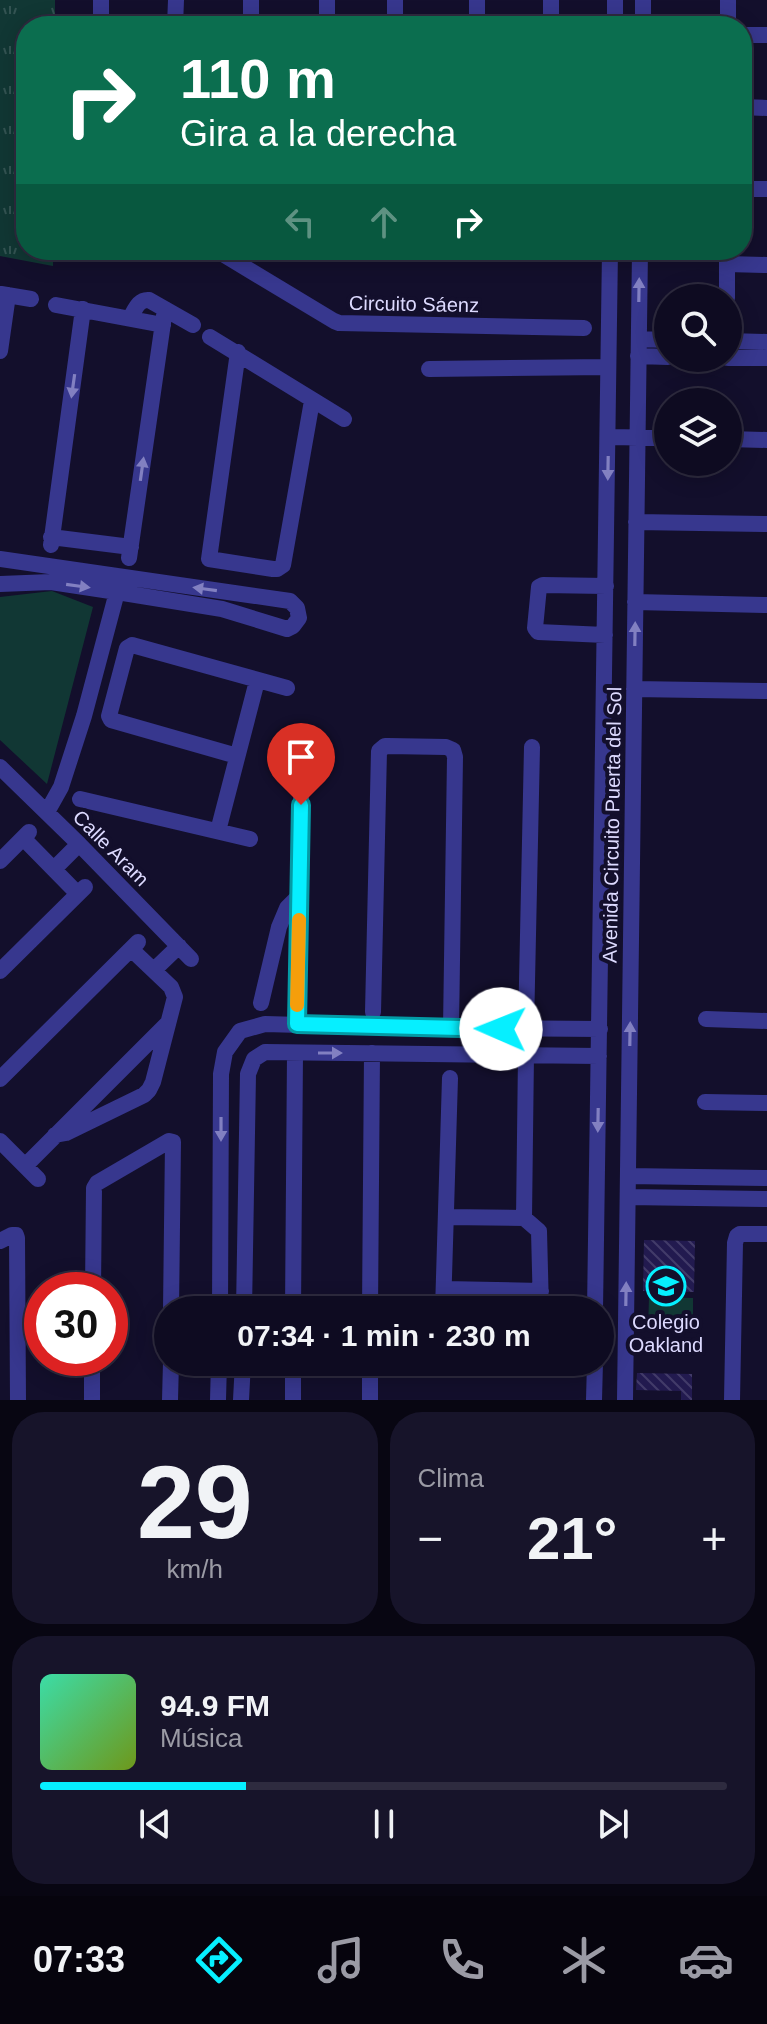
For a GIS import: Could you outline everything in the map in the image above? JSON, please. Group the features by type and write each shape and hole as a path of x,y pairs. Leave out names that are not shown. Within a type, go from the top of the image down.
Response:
{"street":[{"name":"Circuito Sáenz","path":"233,260 339,323 584,328"},
{"path":"247,260 247,268"},
{"name":"Avenida Circuito Puerta del Sol","path":"595,1296 610,260"},
{"name":"Avenida Circuito Puerta del Sol","path":"625,1400 640,260"},
{"path":"727,260 727,284"},
{"path":"742,260 767,265"},
{"path":"0,351 4,295 31,299"},
{"path":"56,305 130,318 143,299 149,300 164,317 193,325"},
{"path":"83,309 51,541 95,542 130,552 164,317"},
{"path":"210,337 344,419"},
{"path":"742,341 767,342"},
{"path":"638,348 654,344"},
{"path":"638,348 654,353"},
{"path":"238,352 209,559 277,569 284,562 312,401"},
{"path":"742,358 767,358"},
{"path":"429,369 608,367"},
{"path":"609,437 654,438"},
{"path":"742,439 767,440"},
{"path":"636,522 767,524"},
{"path":"90,572 95,542"},
{"path":"0,559 290,601 297,608 299,618 287,629 222,609 117,592 51,582 0,584"},
{"path":"235,593 239,564"},
{"path":"605,635 538,632 535,628 539,587 606,586"},
{"path":"47,812 61,787 117,592"},
{"path":"635,602 767,605"},
{"path":"237,756 111,720 109,716 127,648 132,645 287,688"},
{"path":"95,676 117,683"},
{"path":"218,831 257,681"},
{"path":"634,689 767,691"},
{"path":"297,1024 302,744"},
{"path":"373,1012 379,751 385,746 446,747 453,750 455,757 451,1028"},
{"path":"526,1029 532,747"},
{"name":"Calle Aram","path":"0,767 191,959"},
{"path":"80,799 250,839"},
{"path":"0,861 27,834 54,869 82,890 0,971"},
{"path":"54,869 79,844"},
{"path":"261,1003 279,927 287,908 299,896"},
{"path":"0,1079 134,945 174,991 175,997 149,1090 66,1133 55,1135"},
{"path":"154,970 179,946"},
{"path":"706,1019 767,1021"},
{"path":"25,1166 168,1023"},
{"path":"220,1296 221,1074 225,1052 240,1031 265,1024 600,1029"},
{"path":"245,1296 248,1074 254,1059 265,1052 599,1056"},
{"path":"293,1296 295,1053"},
{"path":"370,1296 372,1053"},
{"path":"524,1218 526,1054"},
{"path":"444,1296 450,1078"},
{"path":"705,1102 767,1103"},
{"path":"0,1141 38,1179"},
{"path":"93,1272 94,1188 97,1183 169,1141 173,1142 171,1296"},
{"path":"628,1176 767,1178"},
{"path":"742,1177 742,1198"},
{"path":"628,1197 767,1199"},
{"path":"446,1217 524,1218 539,1231 541,1296"},
{"path":"732,1400 735,1243 740,1234 767,1234"},
{"path":"8,1238 17,1238 18,1400"},
{"path":"222,1240 247,1240"},
{"path":"444,1289 541,1291"},
{"path":"92,1376 92,1400"},
{"path":"170,1400 171,1376"},
{"path":"218,1400 219,1376"},
{"path":"241,1400 242,1376"},
{"path":"293,1376 293,1400"},
{"path":"370,1376 370,1400"},
{"path":"594,1400 595,1376"}],"green space":[{"path":"0,0 55,0 55,16 16,16 16,259 0,256"},
{"path":"21,260 53,260 53,266"},
{"path":"52,591 93,607 47,784 0,740 0,597"},
{"path":"649,1297 693,1298 693,1332 648,1330"}],"building":[{"path":"644,1240 695,1241 694,1292 643,1291"},
{"path":"637,1373 692,1374 692,1400 681,1400 681,1391 636,1390"}],"slow traffic":[{"path":"297,1005 299,920"}],"place":[{"name":"Colegio Oakland","path":"666,1286"}],"route":[{"path":"301,805 297,1024 501,1029"}]}
